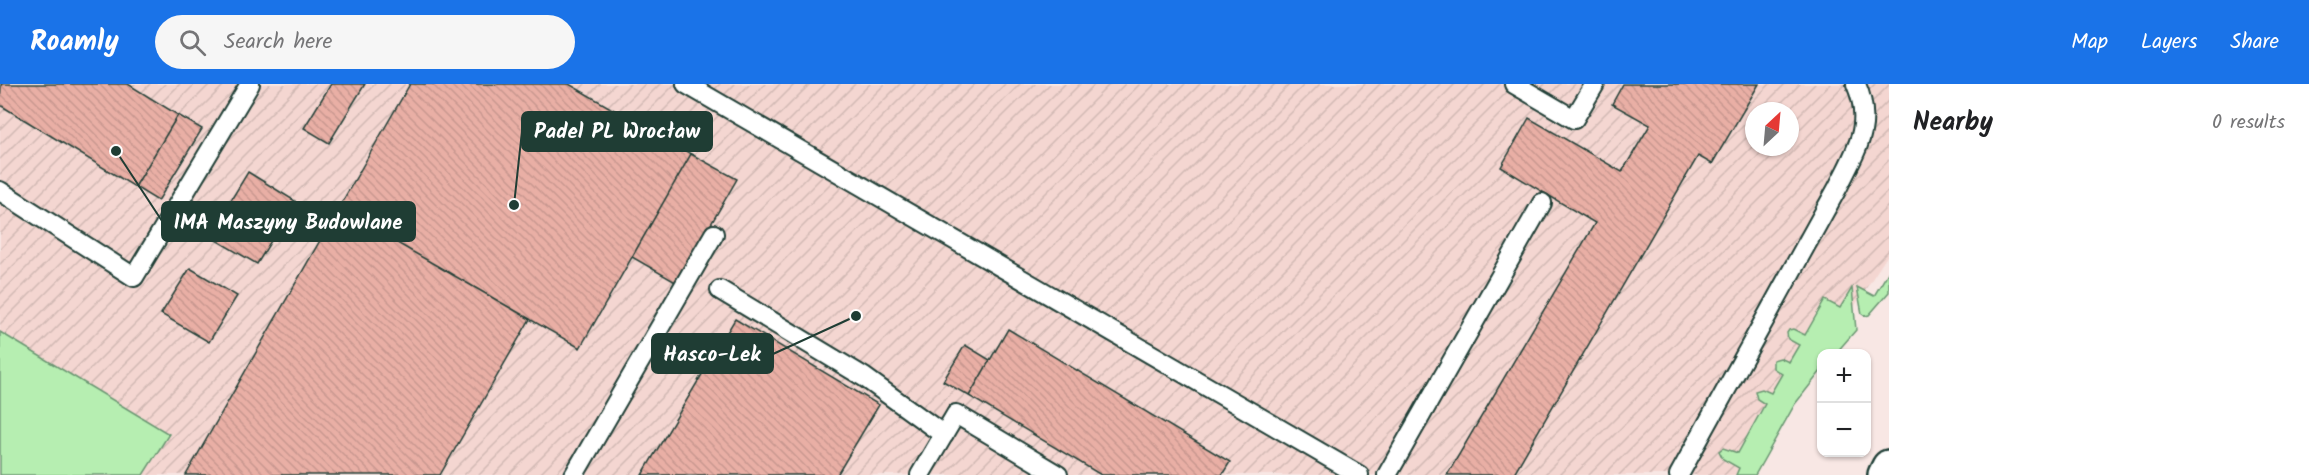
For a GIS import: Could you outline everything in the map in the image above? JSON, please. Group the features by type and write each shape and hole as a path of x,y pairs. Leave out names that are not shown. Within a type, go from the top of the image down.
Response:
{"main road":[{"path":"1885,475 1889,467"}],"lane":[{"path":"0,191 134,277 250,84"},
{"path":"686,84 1359,475"},
{"path":"1514,84 1574,119 1595,84"},
{"path":"1679,475 1822,217 1860,142 1864,132 1864,108 1856,84"},
{"path":"1387,475 1542,203"},
{"path":"574,475 714,234"},
{"path":"720,290 864,378 944,435"},
{"path":"920,475 956,414 1058,475"}],"shaded area":[{"path":"0,84 1889,84 1889,253 1827,349 1817,349 1817,362 1746,475 143,475 169,434 0,332"}],"green space":[{"path":"1889,271 1889,292 1869,315 1865,316 1862,314 1857,287 1874,296"},
{"path":"1852,288 1856,330 1839,349 1817,349 1817,376 1795,404 1755,475 1736,475 1739,468 1723,459 1719,451 1723,448 1738,453 1765,404 1757,399 1755,391 1762,389 1771,393 1782,374 1773,368 1773,360 1780,358 1789,362 1799,345 1788,339 1787,333 1793,329 1805,335 1825,300 1840,308"},
{"path":"0,332 169,434 143,475 0,475"}],"building":[{"path":"1,84 128,84 178,115 135,187 0,105"},
{"path":"331,84 365,84 329,143 304,128"},
{"path":"410,84 569,84 691,154 580,348 338,209"},
{"path":"1623,84 1759,84 1748,102 1745,102 1745,108 1712,164 1698,156 1513,475 1447,475 1595,223 1501,167 1529,118 1622,172 1650,125 1612,104"},
{"path":"178,115 202,129 158,201 135,187"},
{"path":"691,154 737,179 677,283 632,257"},
{"path":"248,172 295,201 257,264 209,236"},
{"path":"338,209 530,319 440,475 186,475"},
{"path":"190,268 237,296 209,342 161,314"},
{"path":"735,319 879,405 837,475 642,475"},
{"path":"1008,329 1230,462 1222,475 1101,475 969,396"},
{"path":"965,345 990,360 969,396 943,381"}],"place":[{"name":"IMA Maszyny Budowlane","path":"116,151"},
{"name":"Padel PL Wrocław","path":"514,205"},
{"name":"Hasco-Lek","path":"856,316"}]}
